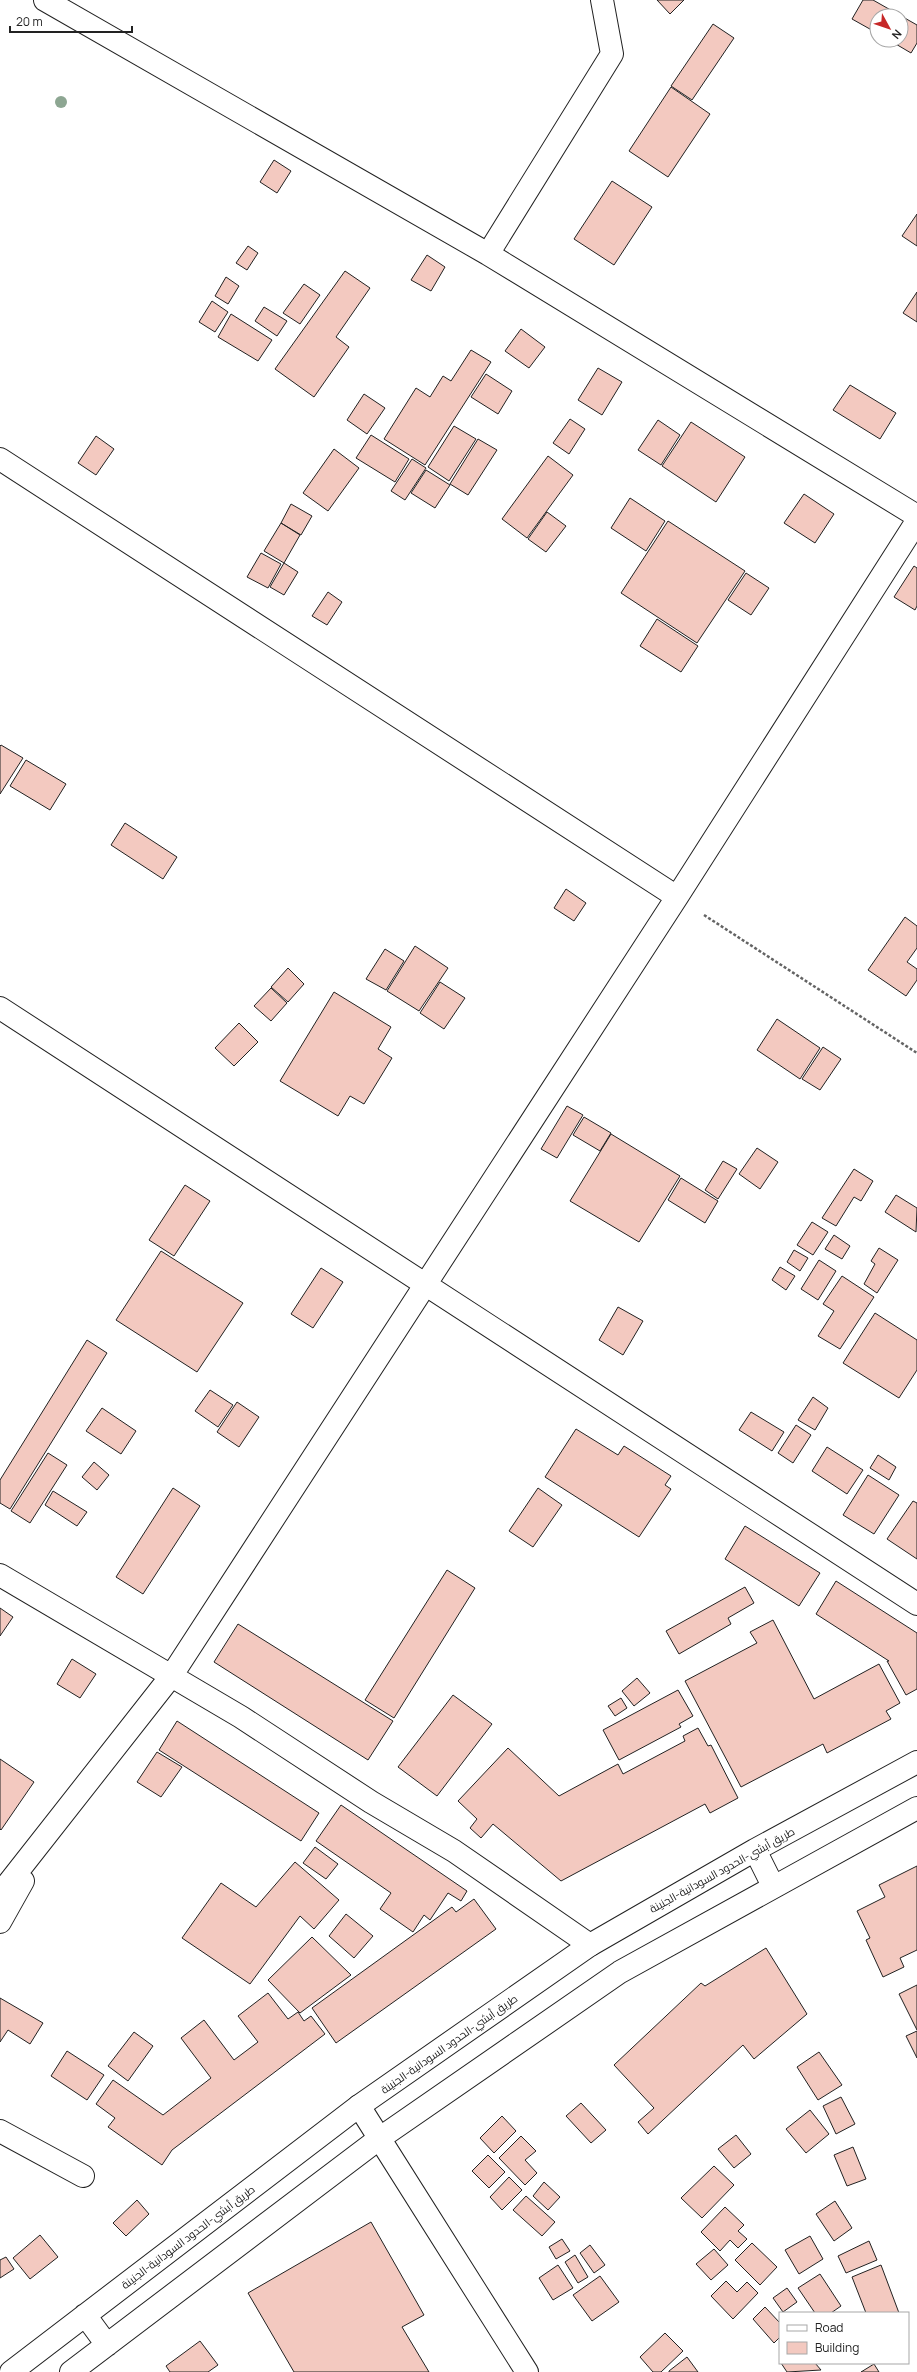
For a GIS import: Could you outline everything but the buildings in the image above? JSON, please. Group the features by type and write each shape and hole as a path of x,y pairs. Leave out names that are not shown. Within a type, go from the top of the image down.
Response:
{"main road":[{"path":"45,0 488,254 917,516"},
{"path":"488,254 612,54 602,0"},
{"path":"0,459 677,897"},
{"path":"0,1894 172,1675 677,897 917,521"},
{"path":"0,1008 427,1284 917,1604"},
{"path":"0,1575 172,1675 371,1802 454,1851 590,1945"},
{"name":"طريق أبشي-الحدود السودانية-الجنينة","path":"11,2372 359,2106 590,1945 755,1850 917,1762"},
{"path":"71,2372 380,2138 620,1972 917,1808"},
{"path":"0,1922 54,1826"},
{"path":"755,1850 774,1886"},
{"path":"359,2106 527,2372"},
{"path":"0,2131 83,2176"},
{"path":"85,2316 107,2345"}],"path":[{"path":"677,897 917,1053"}]}
